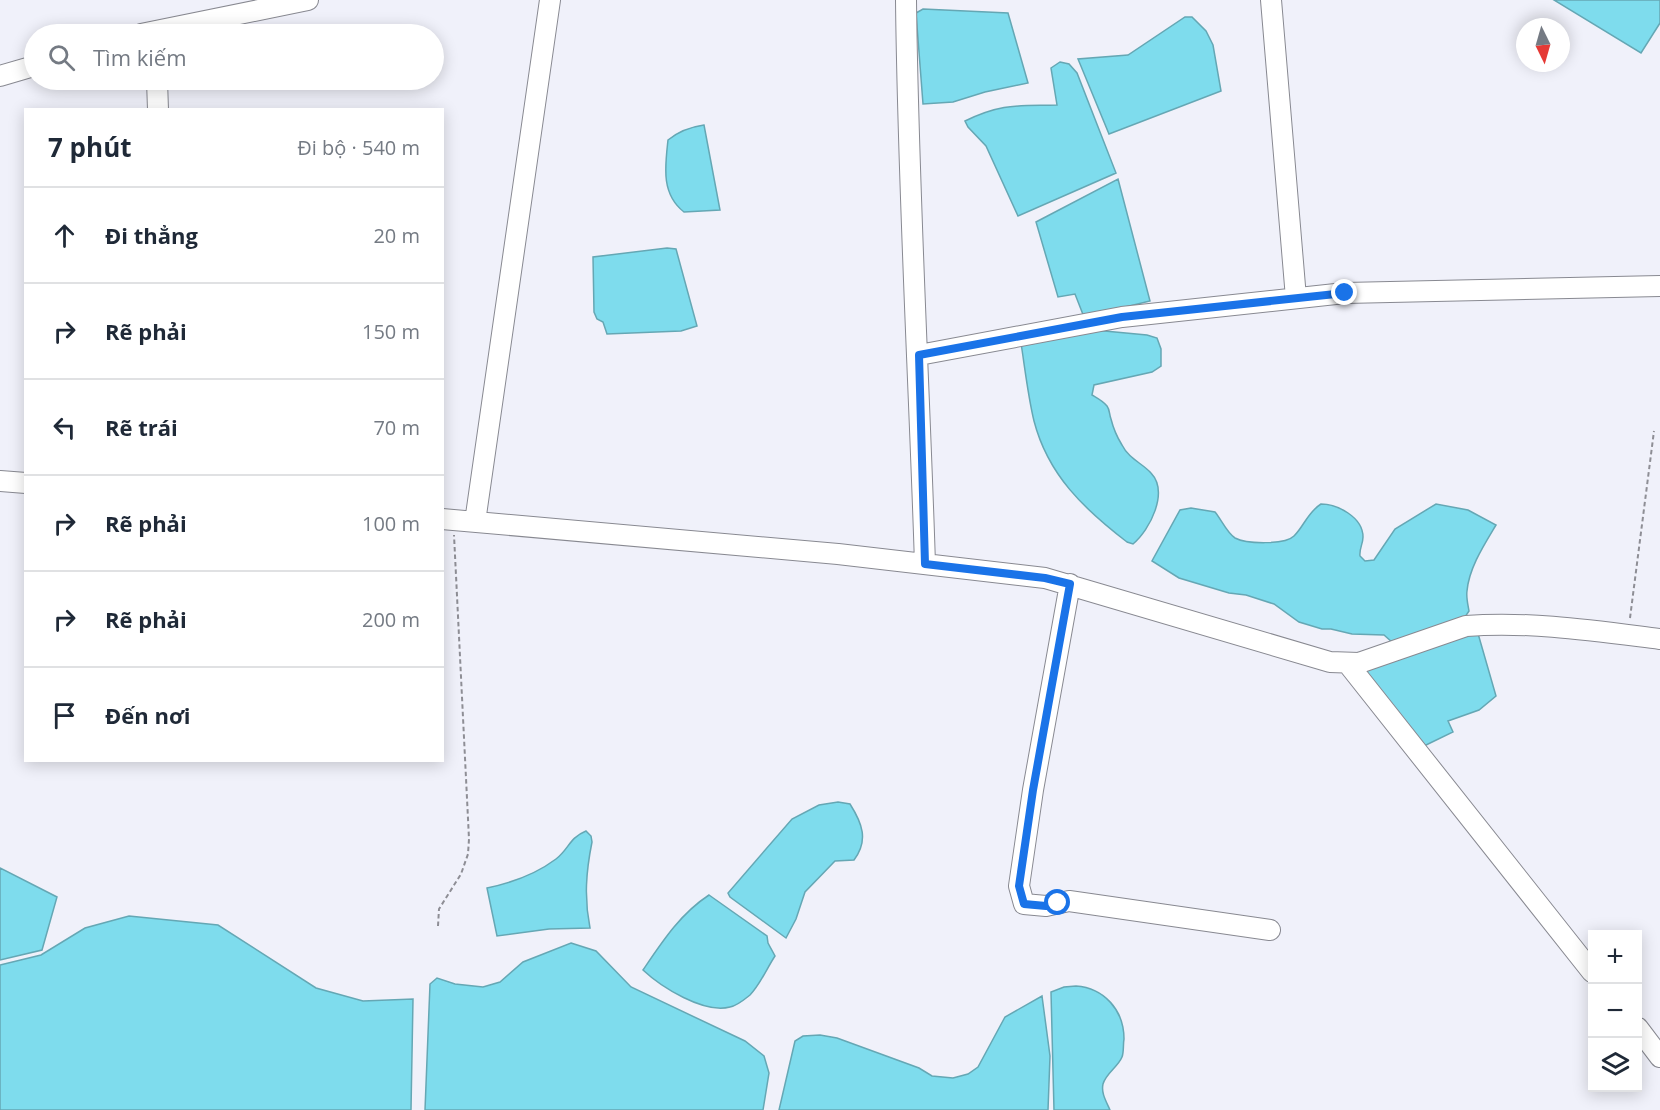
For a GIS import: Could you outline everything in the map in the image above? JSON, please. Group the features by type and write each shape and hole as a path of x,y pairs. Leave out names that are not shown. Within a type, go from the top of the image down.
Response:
{"street":[{"path":"193,24 308,0"},
{"path":"475,522 550,0"},
{"path":"906,0 907,117 919,355 925,564"},
{"path":"1271,0 1296,298"},
{"path":"0,76 24,69"},
{"path":"157,90 158,108"},
{"path":"919,355 1122,317 1345,293 1660,286"},
{"path":"0,481 24,483"},
{"path":"448,520 838,554 1045,578 1318,659 1348,664 1359,663 1466,626 1506,624 1660,639"},
{"path":"1070,584 1033,790 1019,886 1024,904 1046,906 1069,901 1270,930"},
{"path":"1348,664 1588,966"},
{"path":"1642,1033 1660,1057"}],"path":[{"path":"1627,635 1654,431"},
{"path":"438,926 439,909 461,874 468,855 469,839 448,520"}],"water":[{"path":"1554,0 1660,0 1660,23 1641,53"},
{"path":"923,9 1008,13 1028,83 985,92 953,102 923,104 916,13"},
{"path":"1185,17 1192,17 1206,31 1213,45 1221,91 1109,134 1078,59 1128,55"},
{"path":"1060,62 1069,64 1077,73 1116,173 1018,216 986,146 965,121 1000,108 1057,105 1051,68"},
{"path":"704,125 720,210 684,212 671,197 666,179 668,140 685,130"},
{"path":"1118,179 1150,301 1084,317 1075,294 1058,297 1036,222"},
{"path":"667,248 676,249 697,326 681,331 607,334 603,322 597,319 594,312 593,257"},
{"path":"1094,330 1147,335 1157,338 1161,349 1161,366 1152,372 1094,385 1092,395 1108,408 1115,432 1125,450 1151,473 1156,481 1158,500 1155,510 1146,530 1133,544 1127,542 1096,517 1058,474 1040,440 1030,402 1021,343"},
{"path":"1321,504 1341,509 1359,523 1363,537 1360,556 1365,561 1374,560 1395,529 1436,504 1468,510 1496,525 1478,557 1468,582 1469,611 1465,617 1393,643 1384,635 1352,634 1299,622 1274,604 1179,578 1152,561 1180,510 1191,508 1215,512 1235,538 1265,543 1283,541 1294,536"},
{"path":"1477,630 1496,696 1479,710 1448,721 1453,732 1424,746 1363,670"},
{"path":"838,802 850,804 860,825 862,839 859,853 854,860 835,861 805,892 796,919 786,938 730,897 728,893 792,819 819,805"},
{"path":"586,831 591,836 592,842 587,885 590,928 549,929 497,936 487,888 514,881 540,869 556,859 572,840"},
{"path":"0,868 57,897 42,950 0,960"},
{"path":"709,895 767,936 775,956 754,991 741,1002 730,1007 708,1007 684,998 643,970 680,920"},
{"path":"129,916 218,925 316,988 363,1001 413,999 411,1110 0,1110 0,965 41,955 85,928"},
{"path":"571,943 596,951 631,987 745,1041 764,1056 769,1073 763,1110 425,1110 430,984 437,978 455,984 483,987 500,982 523,962"},
{"path":"1076,986 1095,991 1110,1002 1123,1028 1123,1055 1103,1084 1104,1097 1110,1110 1054,1110 1051,992 1064,987"},
{"path":"1042,996 1050,1056 1048,1110 779,1110 795,1041 803,1036 820,1035 837,1038 919,1068 932,1076 953,1078 968,1074 978,1067 1005,1017"}],"route":[{"path":"1058,903 1046,906 1024,904 1019,886 1033,790 1070,584 1045,578 925,564 919,355 1122,317 1345,293"}]}
